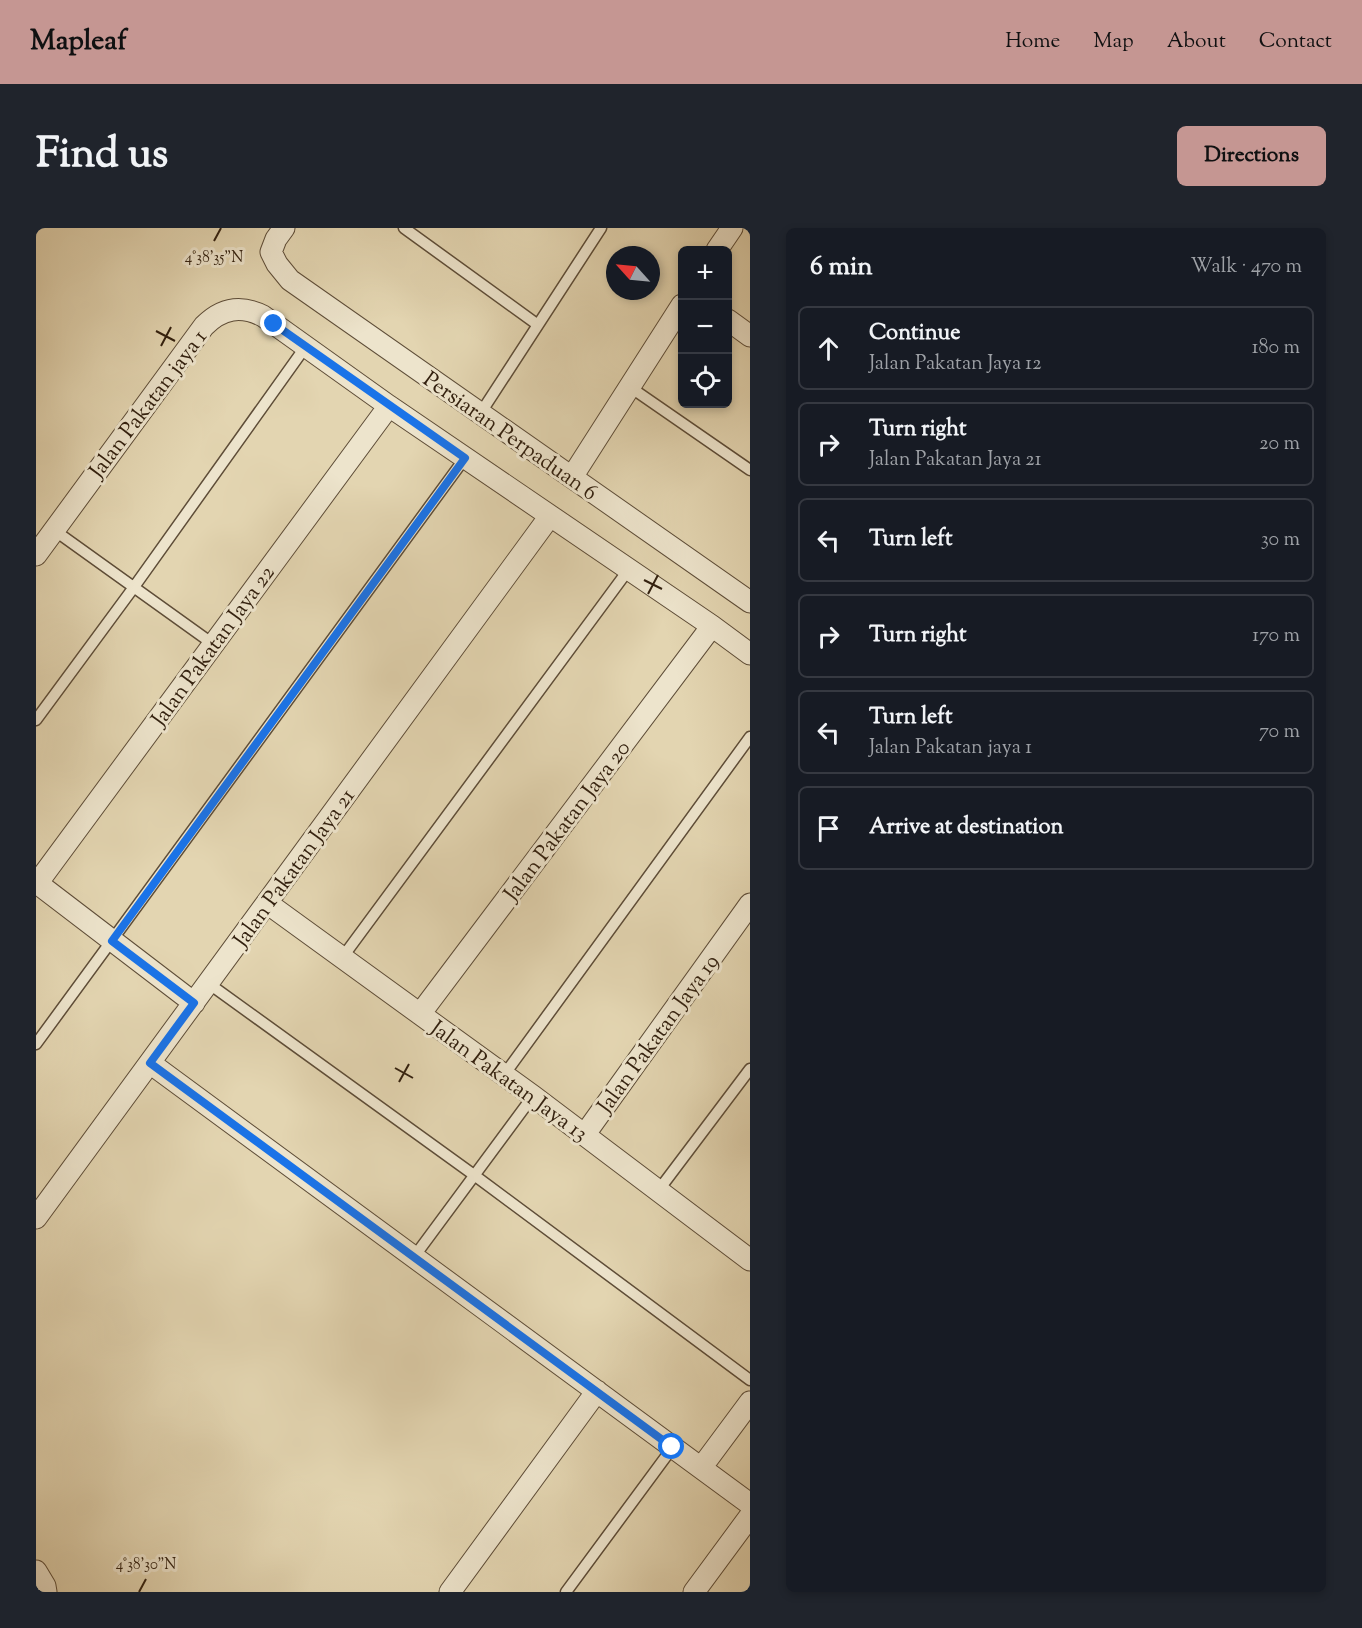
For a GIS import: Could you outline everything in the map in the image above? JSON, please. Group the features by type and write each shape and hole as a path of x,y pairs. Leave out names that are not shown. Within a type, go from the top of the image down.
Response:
{"street":[{"name":"Persiaran Perpaduan 6","path":"284,228 271,252 290,280 750,602"},
{"path":"720,246 732,228"},
{"name":"Jalan Pakatan jaya 1","path":"36,555 204,326 214,316 226,310 238,308 252,310 263,316 389,406 750,654"},
{"path":"572,477 678,311"},
{"path":"732,323 750,336"},
{"name":"Jalan Pakatan Jaya 22","path":"37,884 389,406"},
{"name":"Jalan Pakatan Jaya 21","path":"36,1218 550,516"},
{"name":"Jalan Pakatan Jaya 20","path":"420,1014 712,626"},
{"path":"37,884 194,1003"},
{"name":"Jalan Pakatan Jaya 13","path":"267,903 585,1134 658,1191 747,1252"},
{"name":"Jalan Pakatan Jaya 19","path":"585,1134 750,904"},
{"path":"150,1063 750,1504"},
{"path":"450,1592 597,1391"},
{"path":"701,1468 750,1402"},
{"path":"694,1592 750,1516"},
{"path":"36,1571 46,1592"}],"lane":[{"path":"404,228 538,325"},
{"path":"480,414 601,228"},
{"path":"36,720 306,346"},
{"path":"630,387 750,470"},
{"path":"36,1044 465,458"},
{"path":"54,530 213,644"},
{"path":"342,958 629,569"},
{"path":"504,1075 750,737"},
{"path":"208,984 474,1175 750,1380"},
{"path":"658,1191 750,1069"},
{"path":"414,1257 533,1096"},
{"path":"566,1592 672,1447"}],"route":[{"path":"274,324 465,458 112,941 194,1003 150,1063 672,1447"}]}
